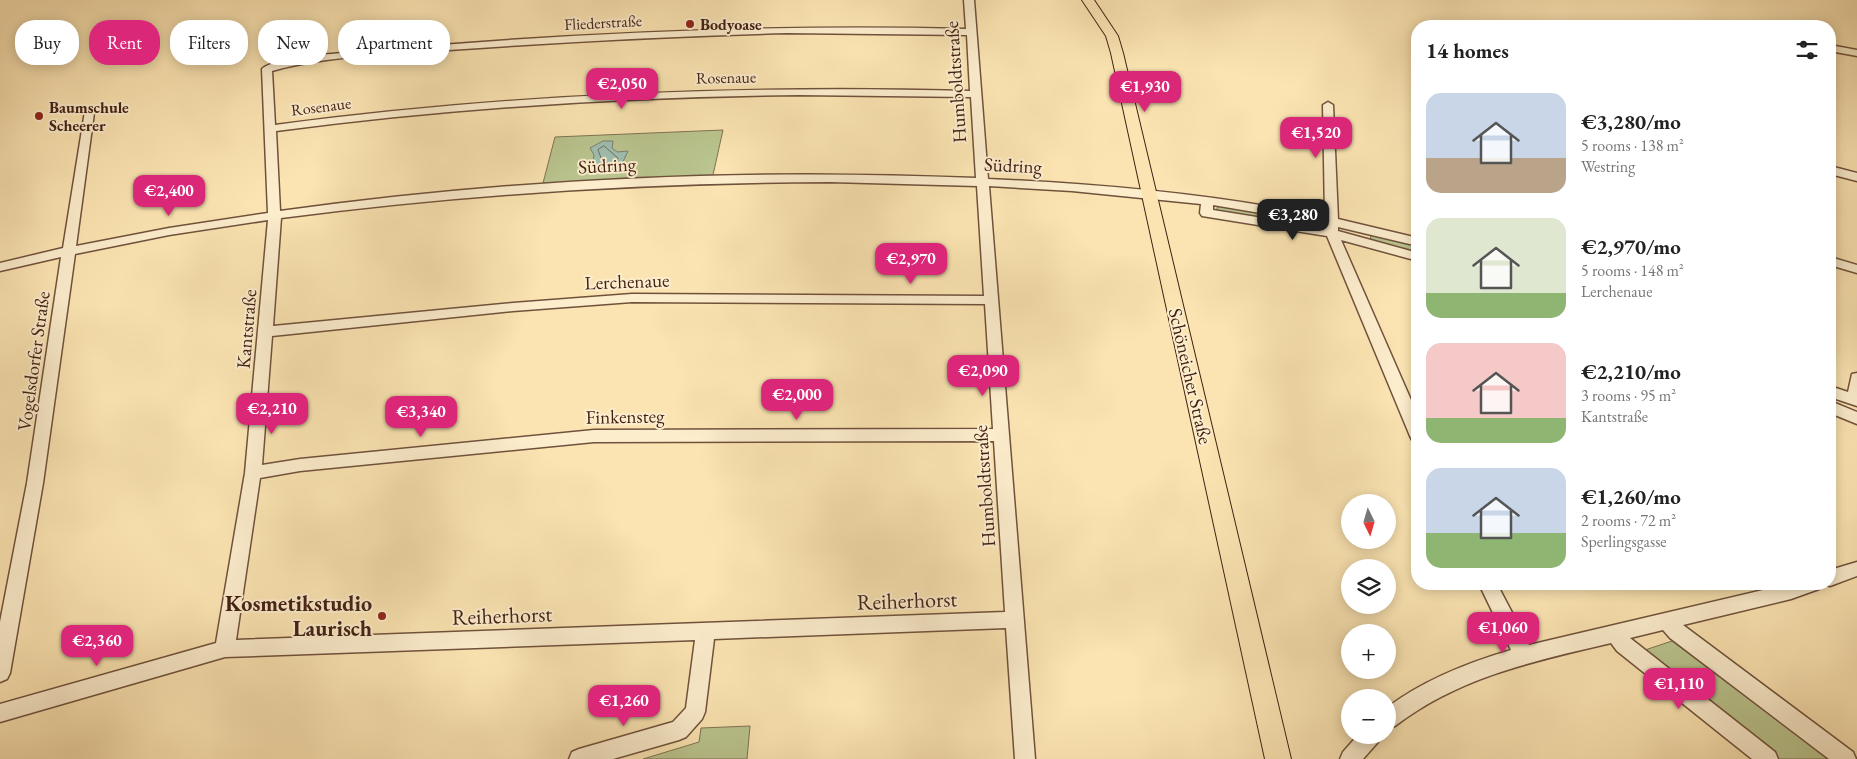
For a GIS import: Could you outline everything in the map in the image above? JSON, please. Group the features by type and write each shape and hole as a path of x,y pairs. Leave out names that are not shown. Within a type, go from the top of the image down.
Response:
{"main road":[{"name":"Schöneicher Straße","path":"1088,0 1113,40 1278,759"}],"street":[{"name":"Humboldtstraße","path":"969,0 1025,759"},
{"name":"Fliederstraße","path":"268,69 340,57 537,41 721,32 844,30 971,32"},
{"path":"1836,49 1857,53"},
{"name":"Kantstraße","path":"225,650 253,473 275,229 269,129 268,69"},
{"name":"Rosenaue","path":"269,129 415,112 601,98 756,92 976,94"},
{"path":"1328,104 1332,228 1411,419"},
{"name":"Vogelsdorfer Straße","path":"0,673 36,483 71,250 89,113"},
{"path":"1836,172 1857,177"},
{"name":"Südring","path":"0,266 140,235 384,201 654,181 838,177 983,182 1149,193 1208,202 1206,213 1332,228"},
{"path":"1332,228 1411,241"},
{"path":"1332,228 1411,254"},
{"path":"1836,263 1857,269"},
{"name":"Lerchenaue","path":"267,332 451,312 632,298 990,300"},
{"path":"1836,393 1856,401 1857,378"},
{"path":"1836,409 1857,418"},
{"name":"Finkensteg","path":"253,473 300,465 594,436 1001,435"},
{"path":"1836,576 1857,569"},
{"path":"1491,590 1516,642 1525,655"},
{"path":"1396,713 1413,700 1445,682 1492,664 1795,590"},
{"name":"Reiherhorst","path":"0,713 225,650 1015,620"},
{"path":"1667,621 1677,632 1846,759"},
{"path":"579,759 679,730 687,722 696,712 705,632"},
{"path":"1615,634 1624,644 1768,759"},
{"path":"1350,759 1363,744"}],"green space":[{"path":"723,130 713,175 543,183 555,137"},
{"path":"1218,205 1326,224 1321,228 1216,212"},
{"path":"1370,233 1411,243 1411,251 1371,241"},
{"path":"1672,641 1829,759 1776,759 1639,652"},
{"path":"750,726 747,759 643,759 699,742 701,728"}],"water":[{"path":"603,141 613,141 612,148 617,152 628,151 621,166 611,170 599,169 593,162 594,155 590,148"}],"place":[{"name":"Bodyoase","path":"690,24"},
{"name":"Baumschule Scheerer","path":"39,116"},
{"name":"Kosmetikstudio Laurisch","path":"382,616"}]}
